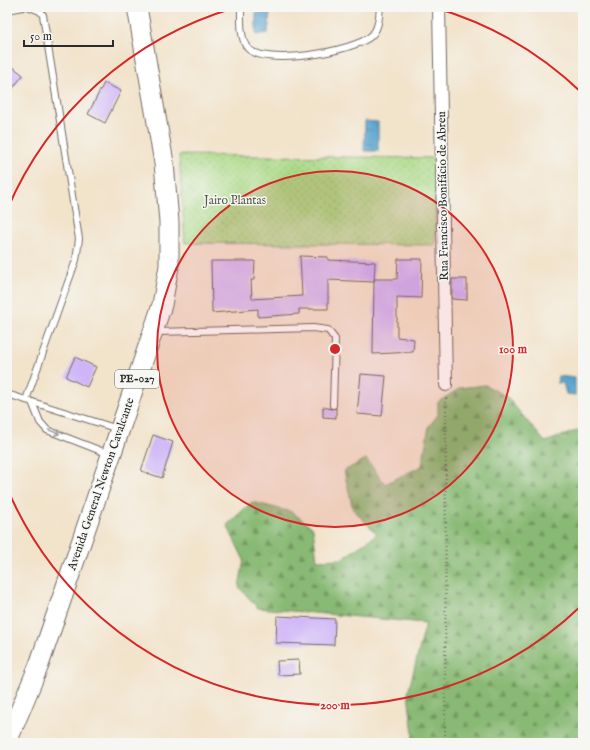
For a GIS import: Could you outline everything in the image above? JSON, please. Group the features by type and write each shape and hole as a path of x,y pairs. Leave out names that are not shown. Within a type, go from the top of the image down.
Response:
{"main road":[{"name":"Avenida General Newton Cavalcante","path":"8,740 39,665 162,305 168,266 169,222 164,163 137,7"}],"street":[{"name":"Rua Francisco Bonifácio de Abreu","path":"439,7 446,385"}],"lane":[{"path":"7,10 23,7"},
{"path":"30,7 40,11 43,15 79,239 76,260 29,401 40,422 47,430 110,455"},
{"path":"241,7 242,32 246,47 255,53 267,57 288,58 308,56 337,49 371,36 377,26 380,7"},
{"path":"152,332 313,328 328,330 335,339 333,405"},
{"path":"7,394 120,429"}],"path":[{"path":"445,743 446,385"}],"green space":[{"name":"Jairo Plantas","path":"179,155 436,158 435,245 185,243"},
{"path":"485,385 506,396 545,442 579,430 583,423 583,743 412,743 413,734 408,693 426,623 258,608 239,587 244,560 227,525 252,502 292,512 313,528 317,560 342,559 377,534 353,509 344,471 366,459 385,484 422,466 429,426 438,415 438,402 460,388"}],"water":[{"path":"256,13 270,13 268,33 256,35"},
{"path":"365,121 378,122 378,151 364,151"},
{"path":"558,376 575,378 575,395 566,394 563,383 557,383"}],"building":[{"path":"7,62 23,75 7,96"},
{"path":"104,83 121,91 105,123 88,114"},
{"path":"300,256 328,257 328,260 375,262 374,282 328,280 328,309 299,309 299,314 258,317 258,309 212,313 211,261 255,261 254,280 251,280 252,299 302,296"},
{"path":"398,259 422,259 421,298 397,297 397,337 414,339 413,352 373,354 374,279 397,279"},
{"path":"452,279 467,279 467,300 452,299"},
{"path":"75,357 96,367 87,387 66,377"},
{"path":"361,374 386,376 382,416 357,414"},
{"path":"323,407 332,409 336,408 336,418 323,417"},
{"path":"153,435 173,442 162,478 141,471"},
{"path":"277,616 335,619 334,645 276,643"},
{"path":"299,660 300,674 278,675 277,661"}]}
